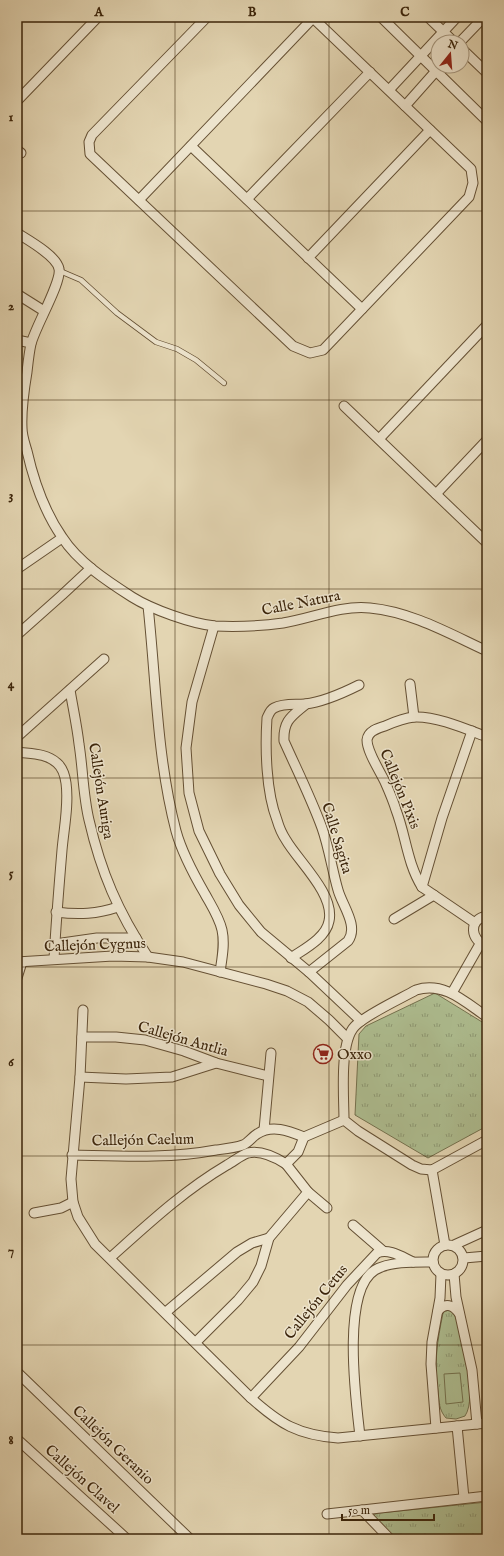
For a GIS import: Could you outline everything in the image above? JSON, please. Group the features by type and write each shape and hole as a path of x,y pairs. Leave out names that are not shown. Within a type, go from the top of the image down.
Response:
{"street":[{"path":"17,101 98,17"},
{"path":"139,200 313,17 471,169 473,183 469,196 323,350 310,353 293,346 90,154 89,142 92,135 207,17"},
{"path":"381,17 430,65"},
{"path":"428,17 443,32"},
{"path":"389,90 457,17"},
{"path":"468,34 484,17"},
{"path":"470,57 487,73"},
{"path":"247,199 370,72"},
{"path":"405,106 433,74"},
{"path":"439,74 487,121"},
{"path":"308,258 430,130"},
{"path":"191,146 362,309"},
{"path":"17,233 48,254 57,263 60,271"},
{"name":"Calle Natura","path":"60,271 31,343 19,429 31,470 44,506 62,538 91,568 148,606 214,626 284,623 348,608 370,608 398,613 487,651"},
{"path":"17,294 44,311"},
{"path":"379,439 487,325"},
{"path":"17,340 31,343"},
{"path":"344,406 487,543"},
{"path":"436,494 487,440"},
{"path":"17,569 62,538"},
{"path":"17,635 91,568"},
{"path":"148,606 161,748 168,793 176,833 215,912 222,930 223,949 220,972"},
{"path":"214,626 192,702 186,748 189,793 199,831 220,874 239,905 261,932 309,972 361,1021"},
{"path":"17,737 104,659"},
{"path":"410,684 414,717"},
{"path":"291,958 314,941 327,928 330,921 330,912 324,895 286,840 276,819 268,775 266,728 269,712 273,708 280,706 306,704 344,693 359,685"},
{"name":"Callejón Auriga","path":"70,690 89,819 104,873 118,907 148,956"},
{"path":"267,747 284,741 286,724 289,719 306,704"},
{"name":"Callejón Pixis","path":"476,923 422,887 415,876 410,863 406,842 397,812 386,783 367,742 368,736 378,728 414,717 440,721 487,737"},
{"name":"Callejón Pixis","path":"422,887 442,818 472,731"},
{"name":"Calle Sagita","path":"284,741 322,828 338,891 352,930 351,937 340,949 309,972"},
{"path":"17,752 36,754 49,758 58,764 63,772 66,784 66,804 56,912 54,959"},
{"path":"324,895 338,891"},
{"path":"394,919 434,896"},
{"path":"56,912 74,915 90,914 118,907"},
{"path":"452,993 484,945 476,940 473,928 479,919 487,916"},
{"name":"Callejón Cygnus","path":"55,944 97,938 136,938"},
{"name":"Callejón Cygnus","path":"20,962 114,956 148,956 183,962 287,991 308,1002 347,1038"},
{"path":"17,978 20,962"},
{"path":"344,1120 345,1058 347,1038 351,1030 361,1021 421,989 437,988 452,993 487,1017"},
{"path":"72,1155 80,1077 83,1010"},
{"name":"Callejón Antlia","path":"82,1036 145,1040 184,1051 216,1063 268,1076"},
{"path":"271,1053 264,1130 285,1130 304,1137 344,1120"},
{"path":"80,1077 126,1079 172,1077 216,1063"},
{"path":"344,1120 358,1131 412,1165 422,1169 432,1170 487,1140"},
{"name":"Callejón Caelum","path":"110,1258 158,1214 183,1194 246,1149 252,1138 264,1130"},
{"path":"304,1137 298,1152 286,1164 308,1192 327,1208"},
{"name":"Callejón Caelum","path":"251,1398 166,1312 95,1244 78,1217 73,1202 71,1179 72,1155 169,1156 246,1149 267,1154 286,1164"},
{"path":"432,1170 449,1245 462,1253 464,1258 462,1268 454,1274 445,1275 437,1271 433,1262 435,1251 449,1245 487,1230"},
{"path":"196,1342 238,1300 253,1282 261,1266 269,1238 308,1192"},
{"path":"34,1213 61,1208 73,1202"},
{"path":"353,1226 383,1250"},
{"path":"166,1312 236,1252 252,1243 269,1238"},
{"name":"Callejón Cetus","path":"251,1398 299,1347 372,1257 383,1250 413,1262"},
{"path":"464,1258 487,1256"},
{"name":"Callejón Cetus","path":"360,1436 354,1380 354,1333 357,1308 361,1292 369,1275 382,1267 413,1262 433,1262"},
{"path":"360,1270 369,1275"},
{"path":"436,1428 431,1364 432,1342 438,1310 441,1274"},
{"path":"454,1274 456,1297 472,1370 476,1424"},
{"path":"438,1310 448,1304 454,1307 459,1313"},
{"name":"Callejón Geranio","path":"17,1372 190,1539"},
{"path":"251,1398 268,1414 284,1424 301,1432 319,1436 338,1438 487,1423"},
{"path":"457,1426 464,1498"},
{"name":"Callejón Clavel","path":"17,1439 127,1539"},
{"path":"327,1514 487,1496"},
{"path":"362,1510 390,1539"}],"lane":[{"path":"60,271 81,280 117,313 156,342 177,349 196,360 224,382"}],"green space":[{"path":"435,993 487,1025 487,1126 428,1158 355,1115 359,1034 366,1026"},
{"path":"450,1310 454,1313 461,1335 467,1365 470,1395 469,1407 465,1416 456,1419 446,1418 441,1409 436,1370 438,1343 443,1313"},
{"path":"460,1373 463,1402 446,1404 444,1374"},
{"path":"487,1502 487,1528 476,1539 397,1539 374,1516 375,1514 379,1513"}],"place":[{"name":"Oxxo","path":"323,1054"}]}
